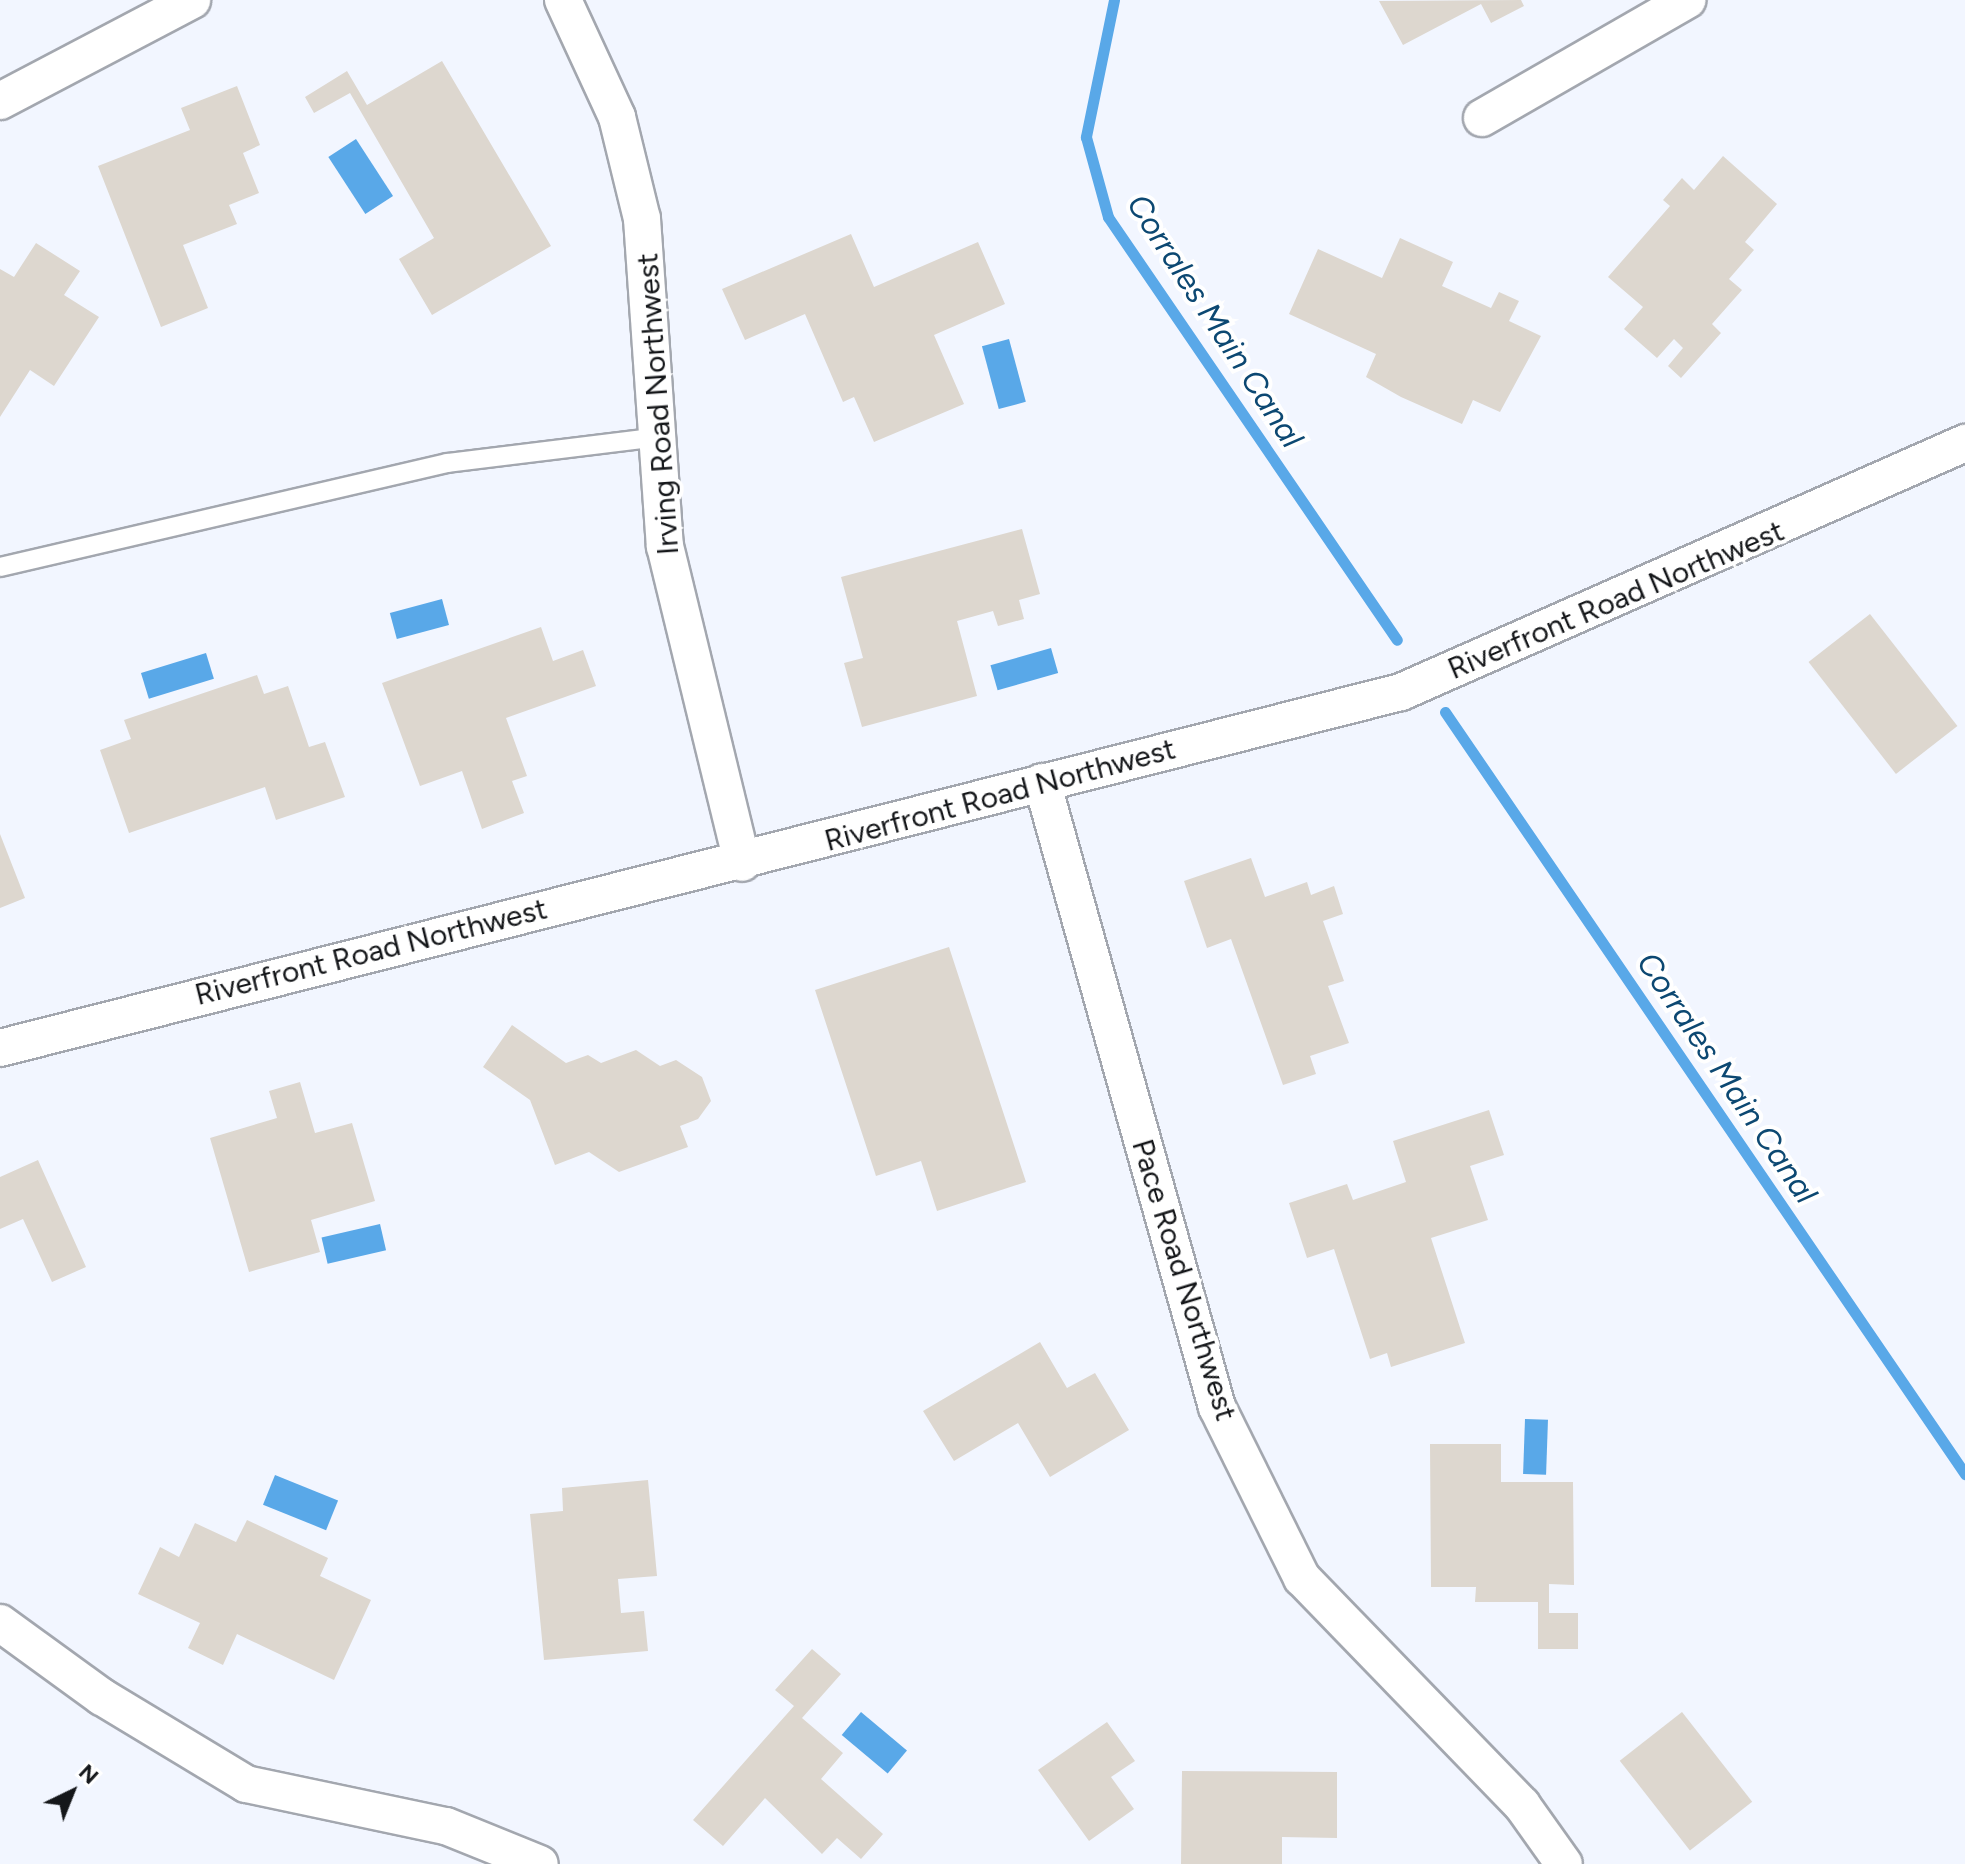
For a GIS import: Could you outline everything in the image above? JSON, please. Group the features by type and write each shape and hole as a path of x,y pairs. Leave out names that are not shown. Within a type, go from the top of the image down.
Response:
{"street":[{"path":"0,101 192,0"},
{"name":"Irving Road Northwest","path":"563,0 617,117 642,219 665,546 742,863"},
{"path":"1482,118 1687,0"},
{"name":"Riverfront Road Northwest","path":"0,1048 742,863 1042,782 1401,692 1965,443"},
{"name":"Pace Road Northwest","path":"1042,782 1217,1407 1302,1578 1522,1805 1564,1864"},
{"path":"0,1623 102,1697 246,1784 446,1826 540,1864"}],"lane":[{"path":"0,567 447,463 659,437"}],"water":[{"path":"356,139 393,196 365,214 328,157"},
{"path":"1009,339 1026,402 999,409 982,346"},
{"path":"442,599 449,625 397,639 390,613"},
{"path":"1051,648 1058,673 998,690 990,665"},
{"path":"206,653 214,679 149,699 141,673"},
{"path":"380,1224 386,1250 328,1264 322,1237"},
{"path":"1525,1419 1548,1420 1546,1475 1523,1474"},
{"path":"275,1475 338,1500 326,1530 263,1505"},
{"path":"861,1712 907,1751 888,1774 842,1735"}],"building":[{"path":"1521,0 1524,6 1491,23 1481,4 1403,45 1379,1"},
{"path":"442,61 551,246 432,315 399,259 434,238 350,93 314,113 305,97 347,71 367,105"},
{"path":"237,86 260,145 243,153 259,193 229,205 237,224 183,245 208,308 161,327 98,166 190,130 181,108"},
{"path":"1723,156 1777,204 1745,242 1754,250 1729,279 1742,290 1712,324 1721,333 1681,378 1668,366 1683,348 1674,339 1657,358 1624,329 1643,307 1608,277 1670,206 1663,200 1682,178 1694,190"},
{"path":"851,234 874,287 978,242 1005,304 934,335 964,404 874,442 854,397 843,402 805,314 745,340 722,289"},
{"path":"1400,238 1453,262 1442,286 1491,308 1499,292 1519,301 1509,321 1541,336 1500,412 1473,400 1462,424 1401,397 1366,377 1376,354 1289,314 1318,249 1382,278"},
{"path":"36,243 80,271 64,295 99,317 54,386 30,370 0,417 0,269 14,277"},
{"path":"1022,529 1040,594 1019,600 1024,619 998,626 993,611 957,621 977,696 862,727 844,663 863,658 841,577"},
{"path":"1870,614 1957,726 1896,774 1809,662"},
{"path":"541,627 553,661 583,650 596,686 506,718 527,776 512,781 524,813 482,829 462,771 420,786 382,683"},
{"path":"257,675 264,694 288,686 309,747 325,742 345,797 276,820 265,787 129,833 100,750 131,739 124,720"},
{"path":"0,834 25,898 0,908"},
{"path":"1251,858 1265,897 1307,882 1311,895 1334,886 1343,914 1323,921 1344,981 1328,986 1349,1043 1310,1056 1316,1074 1283,1085 1231,939 1207,948 1184,881"},
{"path":"949,947 1026,1182 937,1211 921,1161 876,1176 815,990"},
{"path":"512,1025 566,1063 588,1055 601,1063 636,1050 660,1066 676,1060 702,1077 711,1101 698,1119 680,1126 688,1147 619,1172 589,1152 555,1165 530,1100 483,1067"},
{"path":"300,1082 315,1133 352,1123 375,1201 311,1220 320,1252 249,1272 210,1138 277,1118 269,1091"},
{"path":"1489,1110 1504,1155 1470,1166 1488,1220 1431,1238 1465,1343 1391,1367 1387,1353 1370,1359 1334,1249 1307,1258 1289,1203 1347,1184 1353,1200 1406,1182 1393,1141"},
{"path":"38,1160 86,1267 52,1282 23,1219 0,1229 0,1177"},
{"path":"1040,1342 1067,1388 1095,1373 1129,1430 1050,1477 1018,1423 954,1461 923,1411"},
{"path":"1430,1444 1501,1444 1501,1482 1573,1482 1574,1585 1549,1584 1549,1613 1578,1613 1578,1649 1538,1649 1538,1602 1475,1602 1476,1587 1431,1587"},
{"path":"648,1480 657,1576 618,1579 621,1613 644,1611 648,1651 544,1660 530,1514 563,1511 562,1488"},
{"path":"247,1520 328,1558 320,1576 371,1600 334,1680 237,1634 223,1665 188,1648 200,1623 138,1594 160,1547 179,1557 195,1523 236,1542"},
{"path":"812,1649 841,1674 802,1718 843,1753 821,1779 883,1834 861,1859 837,1838 822,1854 765,1798 723,1846 693,1820 794,1706 775,1690"},
{"path":"1682,1712 1752,1802 1690,1850 1620,1761"},
{"path":"1107,1722 1135,1761 1111,1777 1134,1809 1089,1841 1038,1770"},
{"path":"1182,1771 1337,1772 1337,1838 1282,1837 1282,1864 1181,1864"}],"waterway":[{"name":"Corrales Main Canal","path":"1114,0 1086,137 1108,217 1397,640"},
{"name":"Corrales Main Canal","path":"1445,712 1965,1474"}]}
